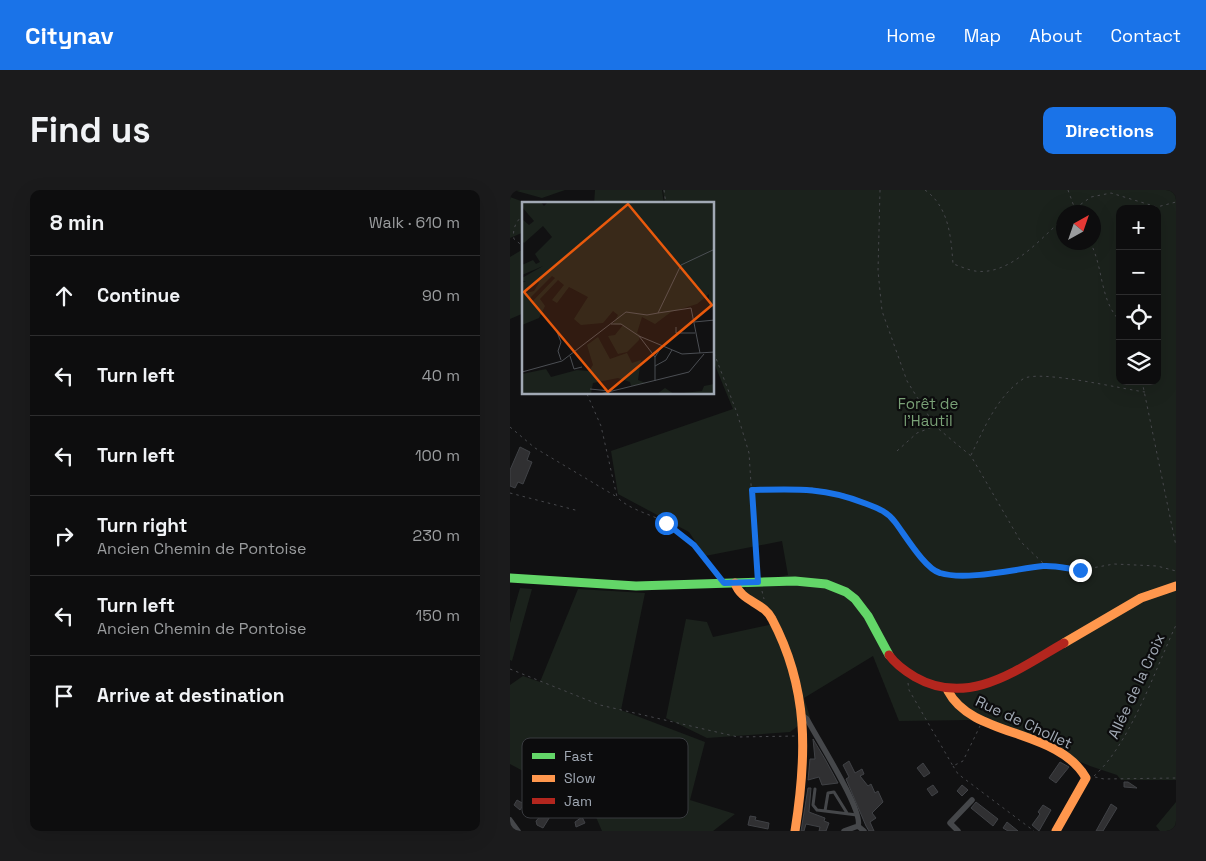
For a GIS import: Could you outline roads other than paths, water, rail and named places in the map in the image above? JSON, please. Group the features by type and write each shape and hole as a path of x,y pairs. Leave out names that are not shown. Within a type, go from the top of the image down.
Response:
{"main road":[{"path":"510,578 597,584 735,583 760,585 819,582 846,592 863,607 889,656 906,672 930,685 948,690 981,688 1000,680 1142,598 1176,586"},
{"path":"735,583 738,593 763,608 772,616 791,672 803,716 802,775 795,831"},
{"name":"Rue de Chollet","path":"948,690 953,702 984,719 1058,751 1083,768 1086,778 1056,831"}],"street":[{"path":"803,716 808,719 858,815 856,828"},
{"path":"958,831 950,824 972,800"},
{"path":"510,820 518,831"},
{"path":"844,831 856,828 864,831"}],"lane":[{"path":"815,789 813,805 817,810 858,815"},
{"path":"825,811 828,793 834,792 847,814"}],"park label":[{"name":"Forêt de l'Hautil","path":"928,412"}]}
